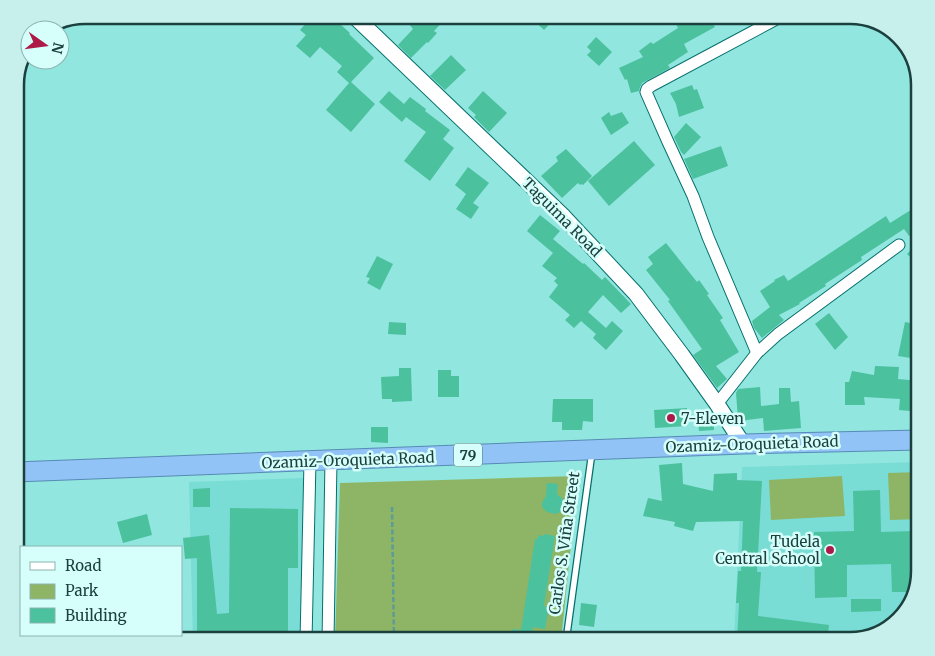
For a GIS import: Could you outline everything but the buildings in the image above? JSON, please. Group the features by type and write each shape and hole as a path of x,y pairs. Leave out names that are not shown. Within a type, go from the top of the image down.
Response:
{"highway":[{"name":"Ozamiz-Oroquieta Road","path":"24,472 743,444 911,440"}],"street":[{"name":"Taguima Road","path":"362,24 564,217 636,294 682,354 743,444"},
{"path":"758,354 708,237 693,196 646,92 651,86 767,24"},
{"path":"717,404 758,354 778,334 899,246"},
{"path":"328,632 331,460"},
{"path":"306,632 310,461"}],"lane":[{"name":"Carlos S. Viña Street","path":"567,632 592,450"}],"path":[{"path":"392,507 394,632"}],"shaded area":[{"name":"Tudela Central School","path":"911,462 911,579 905,598 896,612 877,626 862,631 734,632 742,467"},
{"path":"304,478 304,632 193,632 189,482"}],"green space":[{"path":"911,472 911,519 890,520 888,473"},
{"path":"578,476 562,632 335,632 340,483"},
{"path":"842,476 845,516 771,520 769,480"}],"place":[{"name":"7-Eleven","path":"671,418"},
{"name":"Tudela Central School","path":"830,550"}]}
